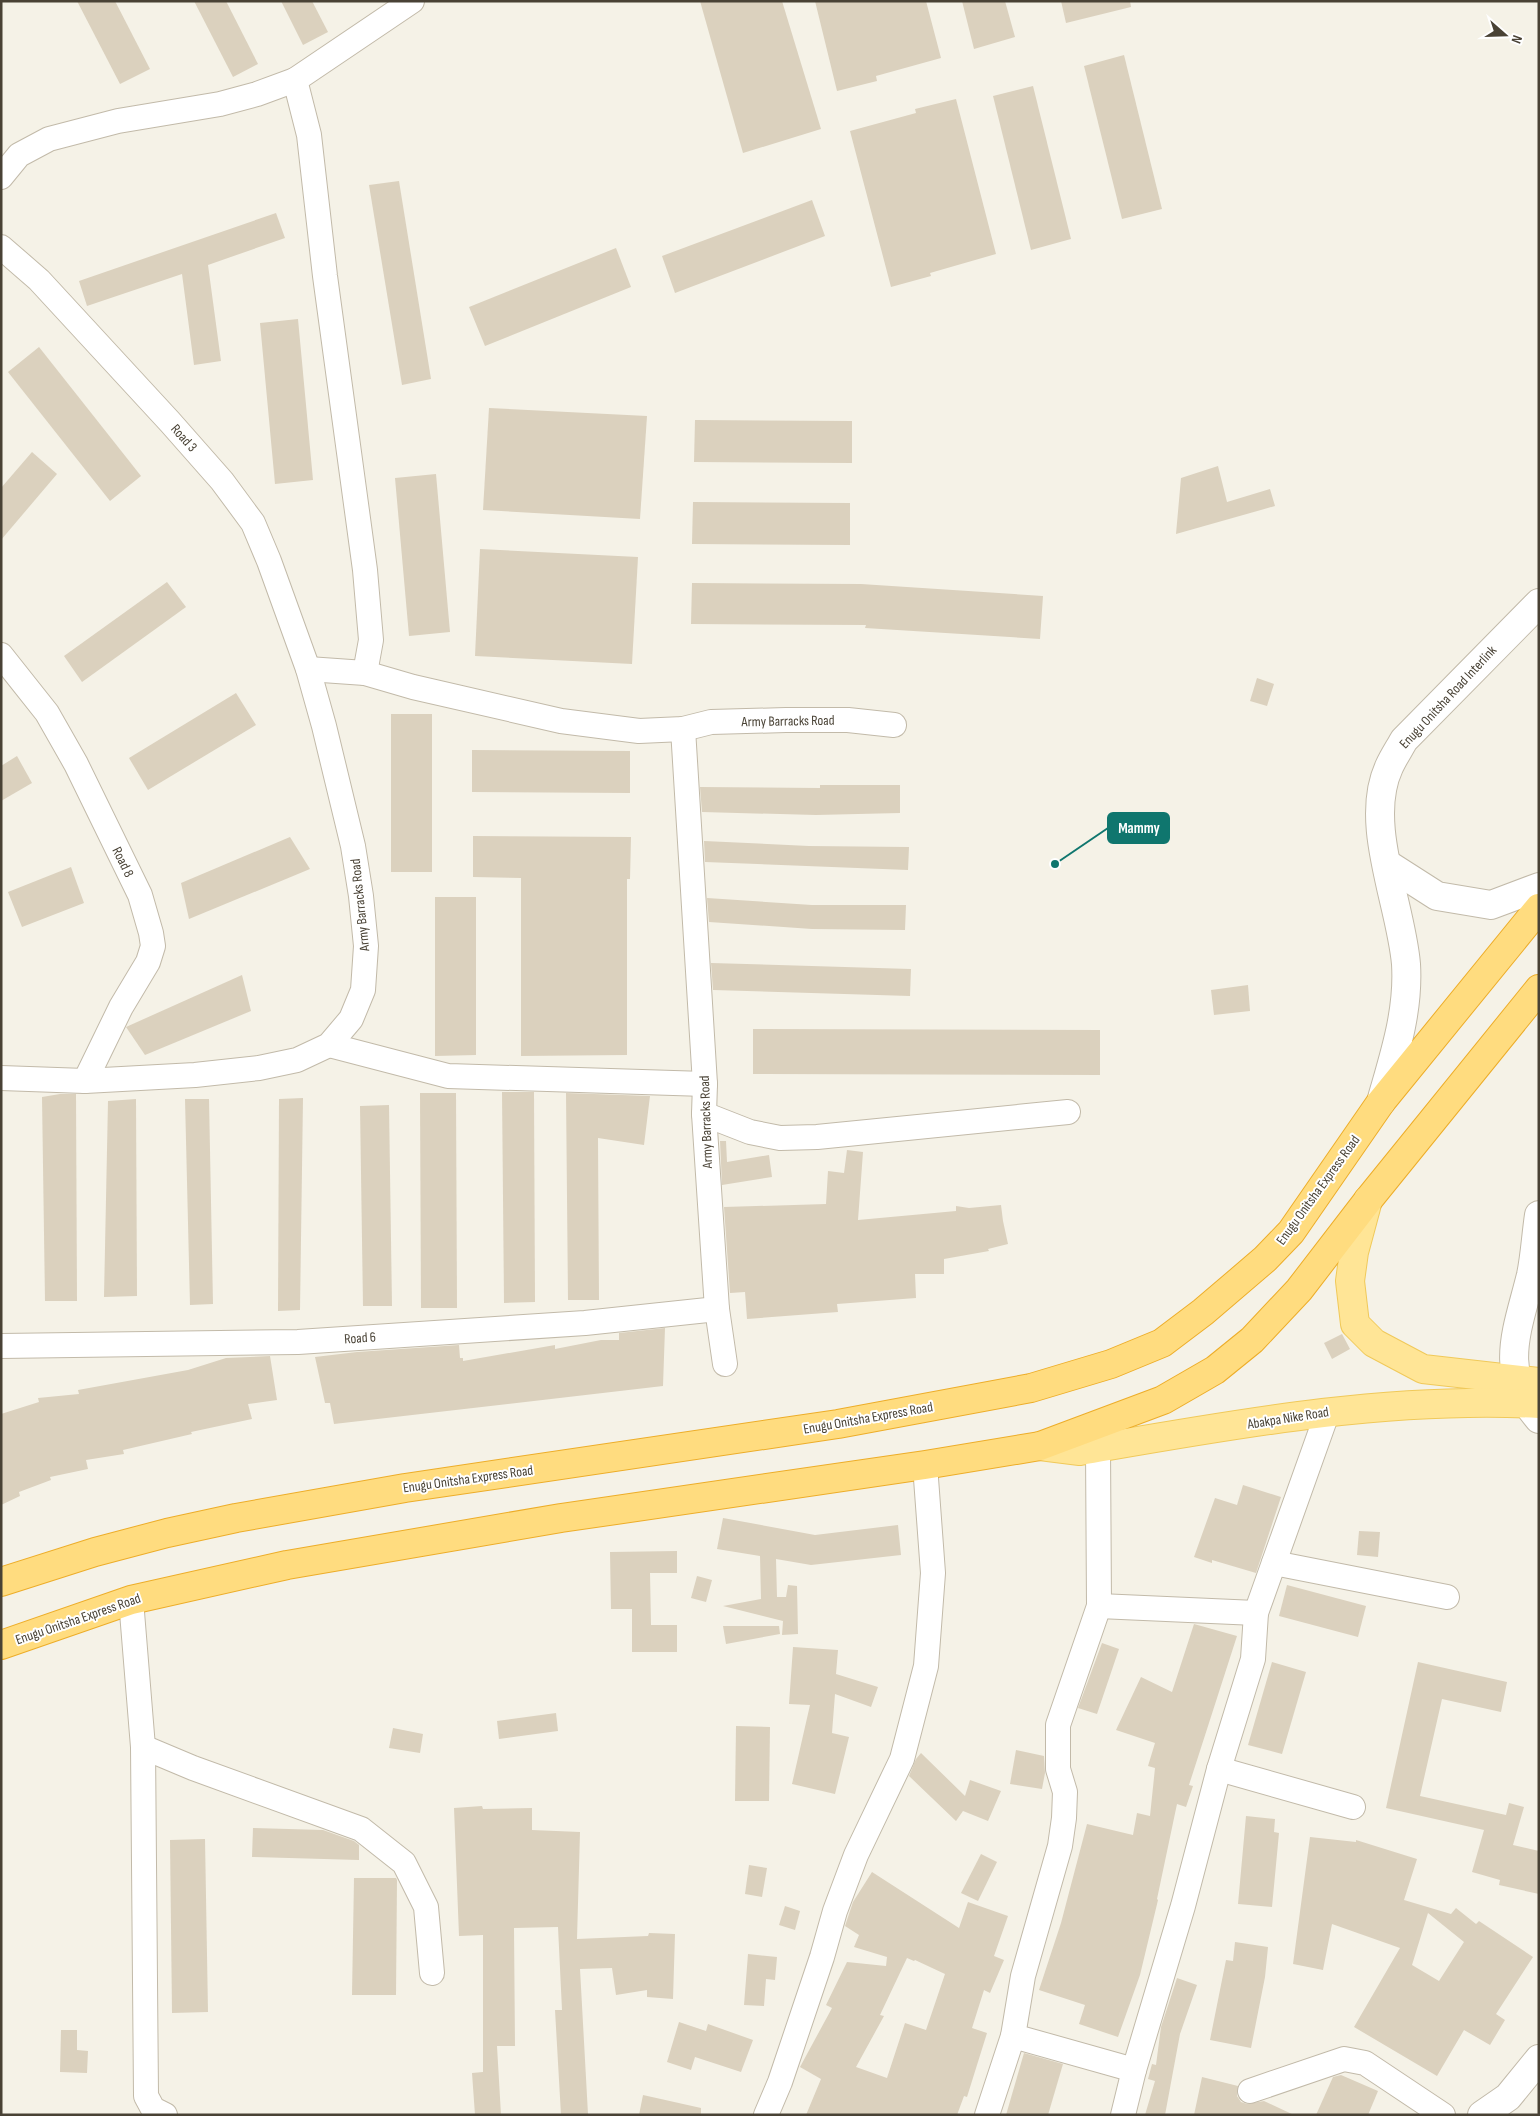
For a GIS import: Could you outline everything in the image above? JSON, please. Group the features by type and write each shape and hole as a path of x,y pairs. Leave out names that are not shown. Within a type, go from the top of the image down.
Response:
{"highway":[{"name":"Enugu Onitsha Express Road","path":"1,1582 95,1552 167,1533 236,1518 405,1488 838,1424 1032,1388 1111,1364 1162,1343 1203,1312 1265,1259 1291,1232 1382,1102 1539,908"},
{"name":"Enugu Onitsha Express Road","path":"1,1645 131,1600 287,1565 561,1518 925,1465 1040,1446 1163,1400 1215,1370 1252,1340 1300,1290 1369,1199 1539,989"}],"main road":[{"path":"1369,1199 1352,1262 1350,1281 1355,1324 1374,1344 1424,1370 1525,1394"},
{"name":"Abakpa Nike Road","path":"1040,1446 1080,1450 1328,1411 1406,1406 1525,1394"}],"street":[{"path":"1,177 19,155 48,139 118,121 220,104 257,94 295,80 412,1"},
{"path":"295,80 309,135 325,276 365,570 371,640 365,673"},
{"name":"Road 3","path":"1,247 40,280 222,481 254,523 308,669"},
{"name":"Enugu Onitsha Road Interlink","path":"1382,1102 1404,1014 1406,993 1406,963 1381,837 1381,798 1388,768 1404,740 1539,603"},
{"name":"Road 8","path":"1,655 47,713 76,764 140,896 152,933 153,946 148,962 121,1008 85,1081"},
{"name":"Army Barracks Road","path":"1,1078 85,1081 195,1075 259,1068 297,1060 329,1045 351,1019 363,990 366,946 361,896 352,837 308,669 365,673 413,687 561,721 639,731 682,729 711,722 786,720 848,720 894,725"},
{"name":"Army Barracks Road","path":"682,729 705,1084 704,1114 717,1309 725,1364"},
{"path":"1387,864 1437,896 1491,905 1539,887"},
{"path":"329,1045 448,1076 705,1084"},
{"path":"704,1114 750,1132 780,1138 817,1137 1068,1112"},
{"path":"1525,1394 1516,1335 1532,1272 1539,1215"},
{"path":"1532,1272 1539,1304"},
{"name":"Road 6","path":"1,1346 298,1342 585,1323 717,1309"},
{"path":"1123,2115 1134,2070 1183,1906 1219,1769 1254,1659 1256,1613 1328,1411"},
{"path":"987,2115 1013,2036 1023,1976 1060,1846 1065,1792 1058,1769 1058,1725 1099,1606 1098,1448"},
{"path":"766,2115 780,2082 822,1957 835,1911 856,1855 902,1759 926,1666 933,1574 925,1465"},
{"path":"1274,1562 1447,1597"},
{"path":"131,1600 142,1746 146,2096 153,2109 165,2115"},
{"path":"1099,1606 1256,1613"},
{"path":"142,1746 193,1768 361,1829 398,1857 404,1863 426,1907 432,1973"},
{"path":"1219,1769 1353,1807"},
{"path":"1013,2036 1134,2070"},
{"path":"1250,2091 1344,2059 1365,2063 1443,2115"},
{"path":"1482,2115 1508,2097 1539,2059"}],"building":[{"path":"77,1 115,1 150,69 120,84"},
{"path":"194,1 226,1 258,64 233,77"},
{"path":"281,1 312,1 328,32 303,45"},
{"path":"700,1 782,1 821,129 743,153"},
{"path":"815,1 926,1 941,58 876,76 877,81 837,91"},
{"path":"962,1 1005,1 1015,37 974,49"},
{"path":"1061,1 1130,1 1131,7 1066,23"},
{"path":"1124,55 1162,209 1122,219 1084,66"},
{"path":"1033,86 1071,239 1031,250 993,96"},
{"path":"956,99 996,254 930,273 931,276 891,287 850,131 916,113 915,109"},
{"path":"399,181 431,379 402,385 369,185"},
{"path":"812,200 825,236 675,293 662,256"},
{"path":"276,213 285,238 208,265 221,361 194,365 182,274 87,306 79,281"},
{"path":"616,248 631,287 485,346 469,307"},
{"path":"298,319 313,480 275,484 260,323"},
{"path":"39,347 141,476 110,501 8,372"},
{"path":"489,408 647,416 640,519 483,510"},
{"path":"695,420 852,421 852,463 694,462"},
{"path":"32,452 57,474 1,540 1,488"},
{"path":"1218,466 1227,502 1270,489 1275,506 1176,534 1181,478"},
{"path":"436,474 450,632 409,636 395,478"},
{"path":"693,502 850,503 850,545 692,544"},
{"path":"480,549 638,557 632,664 475,656"},
{"path":"167,582 186,607 82,682 64,656"},
{"path":"692,583 861,584 1043,596 1040,639 865,628 866,625 691,624"},
{"path":"1257,678 1274,684 1267,706 1250,701"},
{"path":"236,693 256,725 148,790 129,758"},
{"path":"391,714 432,714 432,872 391,872"},
{"path":"472,750 630,751 630,793 472,792"},
{"path":"17,756 32,783 1,801 1,766"},
{"path":"820,785 900,785 900,813 816,815 702,812 700,787 820,788"},
{"path":"473,836 631,837 630,879 627,879 627,1055 521,1056 521,878 473,877"},
{"path":"290,837 310,869 189,919 181,883"},
{"path":"704,841 809,846 909,847 908,870 705,862"},
{"path":"71,867 84,903 22,927 8,892"},
{"path":"435,897 476,897 476,1055 435,1056"},
{"path":"707,898 812,905 906,905 905,930 812,929 709,922"},
{"path":"711,963 911,969 910,996 713,990"},
{"path":"242,975 251,1011 145,1055 126,1027"},
{"path":"1248,985 1250,1011 1214,1015 1211,990"},
{"path":"753,1029 1100,1030 1100,1075 753,1074"},
{"path":"502,1092 534,1092 535,1302 504,1303"},
{"path":"420,1093 456,1093 457,1308 421,1308"},
{"path":"566,1093 650,1096 644,1145 598,1138 599,1300 568,1300"},
{"path":"76,1094 77,1301 45,1301 42,1097"},
{"path":"303,1098 300,1310 278,1311 279,1099"},
{"path":"136,1099 137,1296 104,1297 108,1101"},
{"path":"185,1099 209,1099 213,1304 190,1305"},
{"path":"389,1105 392,1306 363,1306 360,1106"},
{"path":"720,1141 726,1141 727,1162 769,1155 772,1177 722,1185"},
{"path":"847,1150 863,1152 858,1220 956,1211 956,1206 969,1208 1001,1205 1008,1244 988,1249 989,1251 944,1259 944,1274 915,1274 916,1298 837,1304 838,1312 747,1319 745,1292 730,1293 724,1207 826,1204 828,1171 844,1173"},
{"path":"665,1328 663,1386 334,1424 330,1403 325,1403 315,1357 459,1345 460,1358 463,1358 463,1361 555,1345 555,1349 601,1340 619,1340 619,1333"},
{"path":"1342,1334 1350,1349 1332,1359 1324,1343"},
{"path":"270,1356 277,1400 248,1404 252,1419 191,1432 192,1434 123,1450 124,1454 86,1460 88,1469 50,1477 51,1480 19,1492 20,1496 1,1505 1,1414 39,1402 38,1398 79,1394 78,1390 188,1370 226,1358"},
{"path":"1243,1485 1281,1497 1256,1573 1212,1560 1212,1563 1194,1557 1215,1498 1237,1505"},
{"path":"723,1518 815,1535 898,1525 901,1555 811,1565 776,1559 777,1597 786,1597 788,1585 797,1586 798,1634 782,1635 783,1621 723,1606 761,1599 760,1556 717,1549"},
{"path":"1359,1531 1380,1532 1378,1557 1357,1555"},
{"path":"677,1551 677,1573 650,1573 651,1625 677,1625 677,1652 632,1652 632,1609 611,1609 610,1552"},
{"path":"697,1576 712,1580 706,1602 691,1598"},
{"path":"1287,1585 1366,1606 1358,1637 1279,1616"},
{"path":"1194,1624 1237,1636 1189,1785 1193,1786 1186,1807 1177,1804 1158,1900 1140,1975 1118,2037 1079,2024 1085,2005 1039,1990 1061,1923 1087,1824 1133,1835 1137,1813 1150,1816 1155,1768 1148,1766 1155,1743 1116,1730 1141,1677 1172,1692"},
{"path":"723,1626 779,1626 780,1634 726,1644"},
{"path":"1102,1643 1119,1649 1097,1714 1078,1708"},
{"path":"793,1647 838,1650 836,1674 878,1687 871,1707 835,1694 832,1733 849,1737 835,1794 792,1784 810,1705 789,1704"},
{"path":"1272,1662 1306,1672 1282,1754 1248,1745"},
{"path":"1418,1662 1507,1682 1501,1712 1442,1699 1420,1796 1506,1815 1509,1803 1524,1807 1513,1845 1539,1851 1539,1894 1499,1885 1500,1880 1472,1872 1484,1830 1386,1808"},
{"path":"556,1713 558,1731 499,1739 497,1721"},
{"path":"736,1726 770,1727 769,1801 735,1801"},
{"path":"393,1728 423,1734 420,1753 389,1748"},
{"path":"1016,1750 1044,1756 1045,1773 1042,1789 1010,1784"},
{"path":"921,1753 965,1796 970,1780 1001,1791 988,1821 963,1811 956,1821 909,1776 916,1759"},
{"path":"482,1806 483,1809 532,1808 532,1830 580,1832 577,1939 648,1936 649,1933 675,1934 673,1999 647,1997 647,1990 616,1995 612,1968 580,1969 588,2114 561,2115 555,2010 562,2010 558,1927 514,1928 515,2046 497,2046 501,2115 475,2115 472,2073 483,2072 483,1935 459,1936 454,1808"},
{"path":"1246,1816 1275,1819 1274,1832 1279,1833 1272,1907 1238,1904"},
{"path":"253,1828 323,1830 354,1841 359,1845 359,1860 252,1857"},
{"path":"1310,1837 1356,1842 1356,1840 1417,1859 1404,1900 1451,1914 1456,1908 1476,1924 1479,1921 1533,1957 1496,2014 1505,2020 1490,2045 1464,2030 1437,2076 1354,2027 1400,1948 1332,1924 1323,1970 1293,1964","holes":["1428,1913 1464,1942 1439,1981 1412,1965"]},
{"path":"205,1839 208,2012 172,2013 170,1840"},
{"path":"981,1854 997,1862 978,1901 961,1893"},
{"path":"749,1865 767,1868 762,1897 745,1894"},
{"path":"872,1872 959,1928 968,1902 1008,1916 994,1956 1004,1960 990,1993 984,1990 972,2028 987,2033 967,2097 964,2096 957,2115 806,2115 821,2079 800,2067 832,2008 826,2005 847,1962 886,1966 887,1957 854,1947 859,1935 845,1926 853,1902","holes":["907,1958 945,1974 926,2030 905,2023 887,2078 856,2067 884,2016 880,2015"]},
{"path":"354,1878 396,1878 397,1880 396,1995 352,1995"},
{"path":"785,1906 800,1911 795,1930 779,1925"},
{"path":"1235,1942 1268,1947 1265,1977 1251,2048 1210,2040 1226,1960 1233,1961"},
{"path":"748,1954 777,1957 775,1980 766,1979 764,2006 744,2005"},
{"path":"1177,1978 1197,1985 1180,2034 1165,2115 1145,2115 1155,2081 1148,2079 1152,2064 1156,2065 1161,2027"},
{"path":"679,2022 706,2031 708,2024 753,2040 741,2072 695,2057 691,2070 667,2062"},
{"path":"61,2030 77,2030 77,2050 88,2051 87,2073 60,2072"},
{"path":"1024,2053 1063,2064 1048,2115 1006,2115"},
{"path":"1341,2075 1378,2091 1368,2115 1316,2115 1333,2077"},
{"path":"1202,2077 1238,2086 1237,2096 1241,2102 1247,2104 1264,2101 1294,2115 1194,2115"},
{"path":"643,2095 701,2108 701,2115 639,2115"}],"place":[{"name":"Mammy","path":"1055,864"}]}
